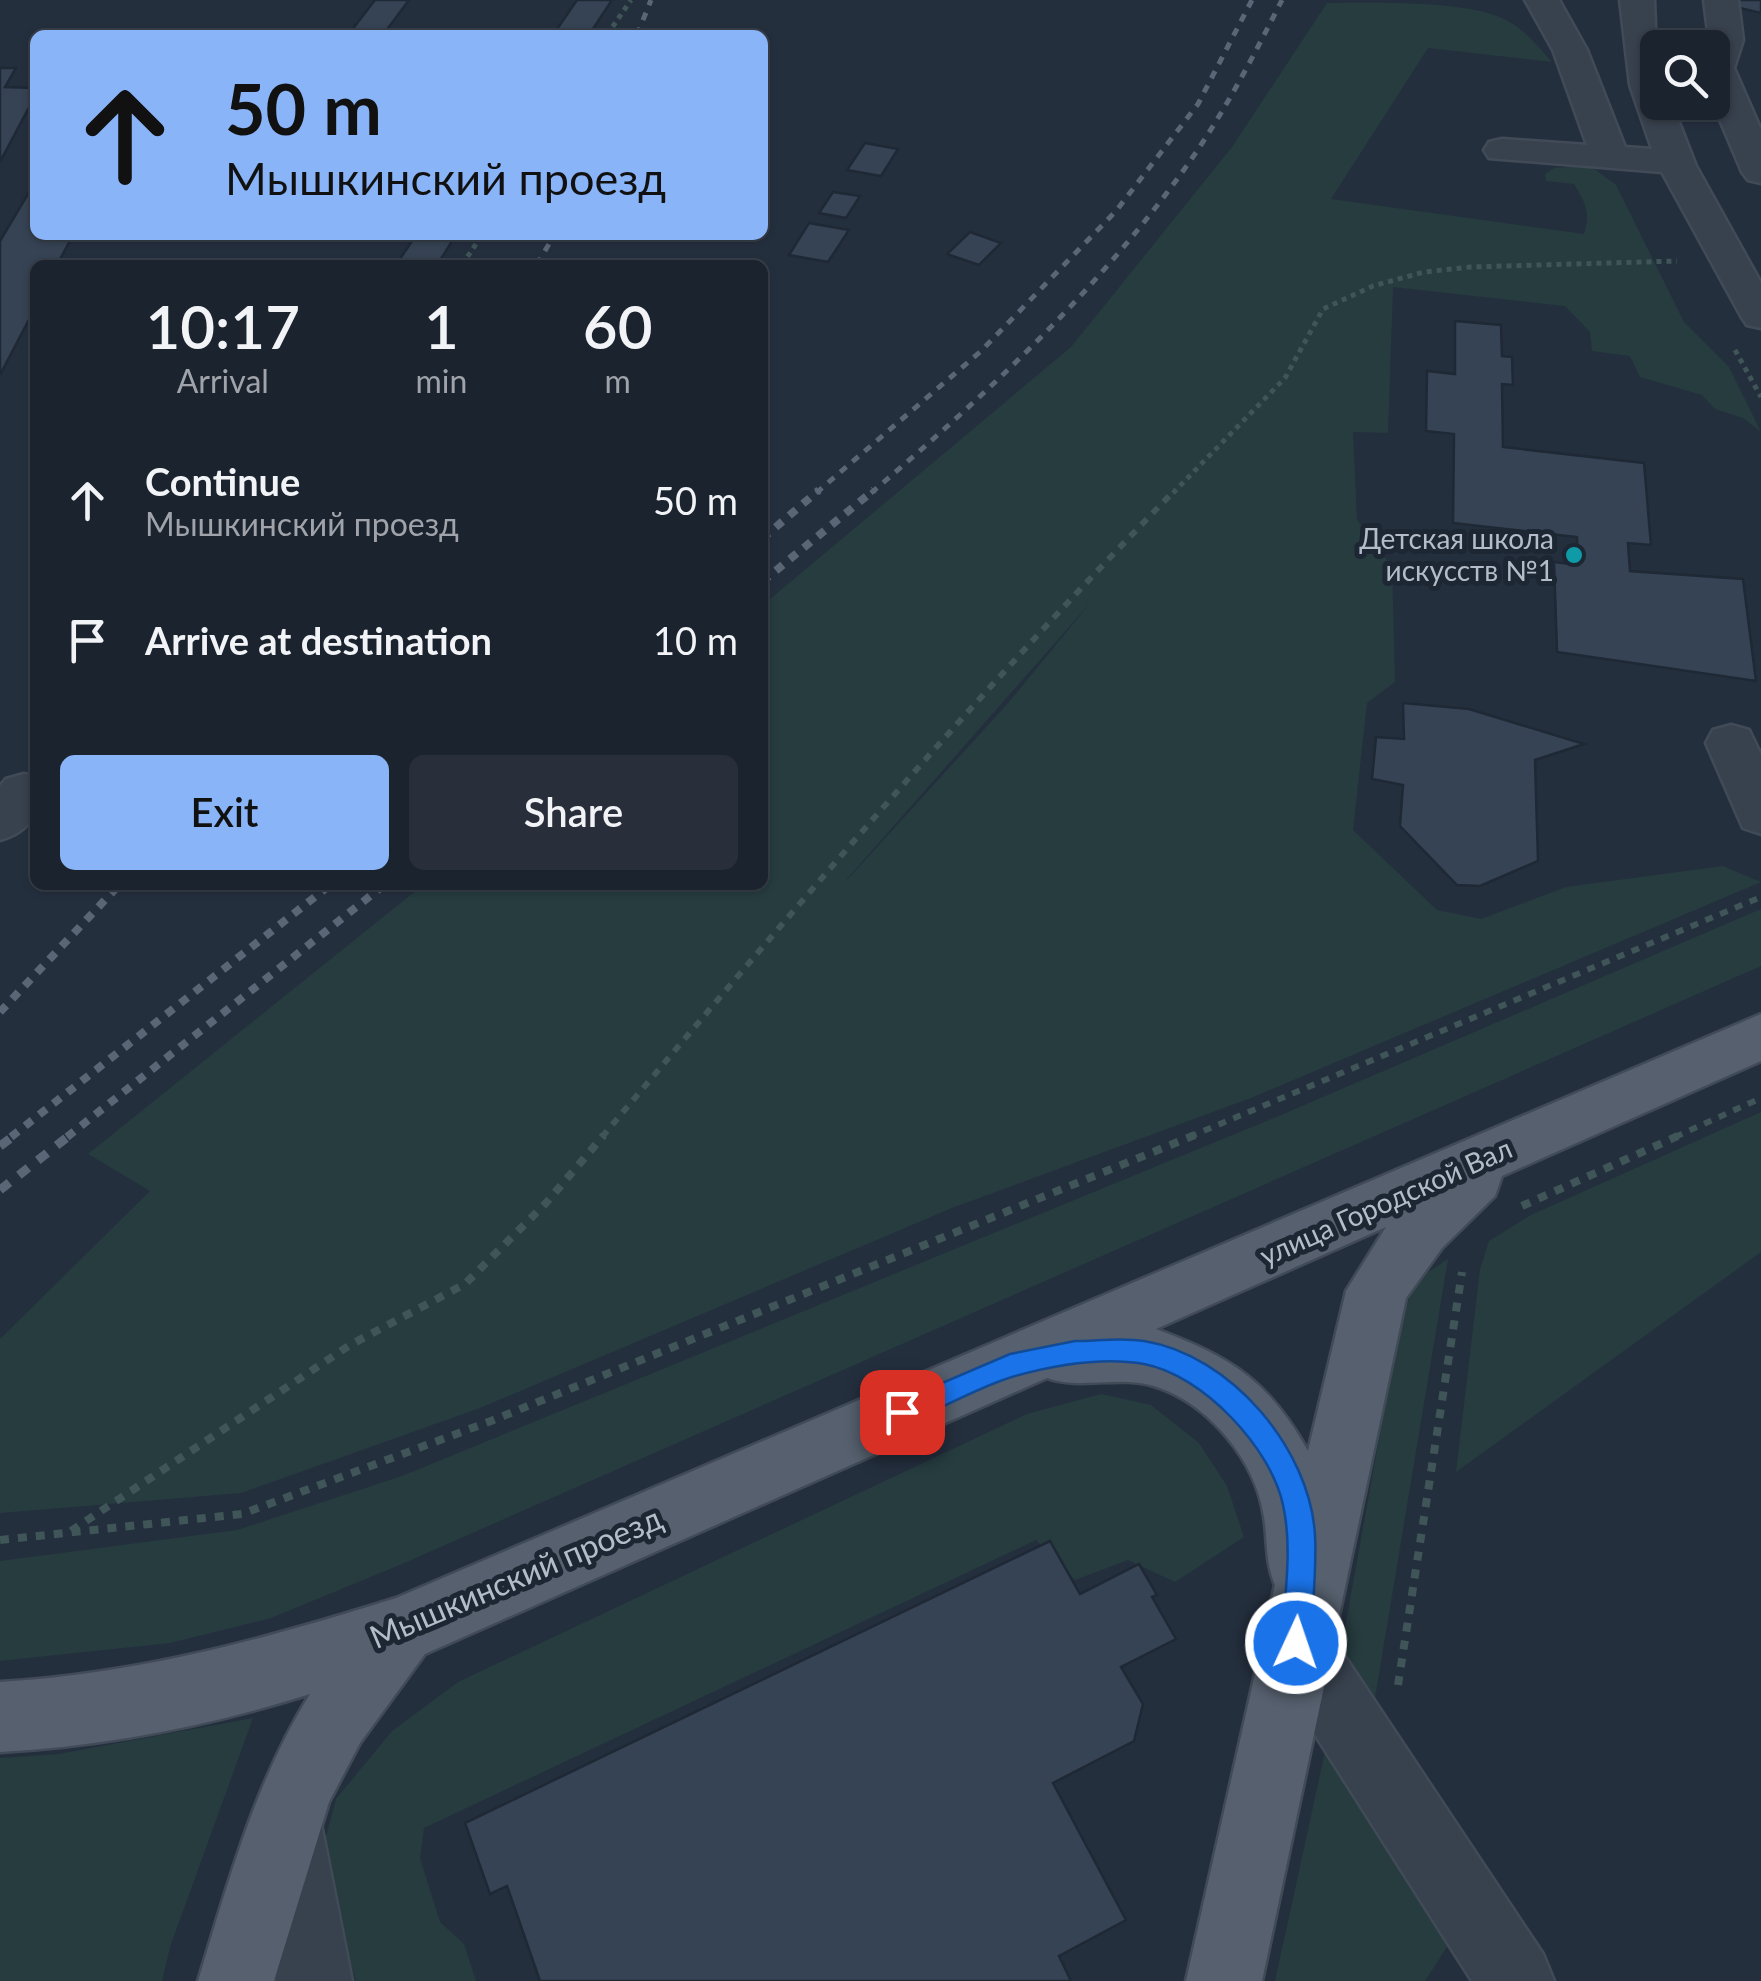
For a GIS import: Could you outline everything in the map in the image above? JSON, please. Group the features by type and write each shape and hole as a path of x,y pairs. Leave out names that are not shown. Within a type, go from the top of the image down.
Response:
{"main road":[{"name":"улица Городской Вал","path":"1010,1366 1761,1036"},
{"path":"1224,1981 1296,1643 1378,1291 1404,1246 1449,1198 1516,1146"},
{"path":"1010,1366 1075,1352 1143,1352 1177,1363 1239,1405 1283,1463 1297,1503 1302,1536 1296,1643"},
{"name":"Мышкинский проезд","path":"0,1718 55,1716 240,1681 401,1630 1010,1366"},
{"path":"236,1981 284,1821 316,1751 350,1693 401,1630"}],"street":[{"path":"1542,0 1570,50 1610,158"},
{"path":"1636,0 1648,80 1676,162 1695,203 1761,316"},
{"path":"1721,0 1742,40 1716,68 1761,172"},
{"path":"1502,150 1676,162"},
{"path":"1695,203 1761,202"},
{"path":"1732,743 1761,815"},
{"path":"1296,1643 1516,1981"},
{"path":"284,1821 314,1981"}],"path":[{"path":"610,30 631,0"},
{"path":"71,1531 350,1345 465,1284 546,1203 742,972 1097,570 1286,378 1323,309 1373,286 1424,272 1470,267 1728,259"},
{"path":"0,1540 242,1514 491,1422 1258,1109 1761,897"},
{"path":"1509,1212 1761,1098"},
{"path":"1397,1697 1464,1260"}],"green space":[{"path":"1327,3 1468,9 1519,28 1552,62 1428,48 1331,199 1584,234 1586,208 1574,184 1546,181 1545,174 1554,168 1589,165 1616,185 1684,322 1729,367 1761,432 1743,418 1715,409 1702,395 1640,377 1630,356 1592,351 1590,332 1565,306 1393,287 1388,433 1353,432 1357,520 1392,567 1395,682 1367,703 1353,830 1437,910 1481,919 1566,887 1723,866 1761,882 1251,1098 952,1208 480,1408 241,1493 0,1513 0,1339 150,1191 88,1154 417,890 768,890 768,601 1071,347 1232,147","holes":["1091,602 1009,702 847,880"]},
{"path":"1761,909 1761,966 402,1564 271,1618 170,1643 0,1661 0,1561 237,1530 402,1476 1274,1118"},
{"path":"1761,1112 1761,1252 1456,1472 1480,1269 1489,1241 1531,1215"},
{"path":"1448,1259 1375,1698 1341,1650 1401,1317 1418,1279"},
{"path":"1101,1394 1151,1405 1199,1443 1227,1486 1244,1537 1175,1582 1128,1560 1075,1580 1036,1540 424,1828 420,1858 440,1922 464,1944 476,1981 356,1981 319,1862 336,1799 392,1731 458,1682 1027,1414"},
{"path":"253,1718 170,1947 162,1981 0,1981 0,1758 59,1754"},
{"path":"1328,1738 1454,1936 1425,1981 1275,1981"}],"building":[{"path":"375,0 409,0 387,30 352,30"},
{"path":"577,0 612,0 592,30 556,30"},
{"path":"1735,0 1761,0 1761,13 1740,8"},
{"path":"0,68 16,68 5,87 30,88 30,105 0,162"},
{"path":"865,143 898,149 881,176 847,170"},
{"path":"30,190 30,240 70,240 60,260 30,260 30,318 0,375 0,241"},
{"path":"833,192 860,196 846,218 819,213"},
{"path":"809,223 849,230 828,262 789,255"},
{"path":"970,232 1001,243 979,265 947,254"},
{"path":"413,240 453,240 440,260 399,260"},
{"path":"1455,321 1501,325 1502,356 1512,357 1513,385 1502,384 1503,447 1644,463 1651,545 1628,543 1630,571 1743,579 1756,681 1557,652 1554,562 1578,565 1577,537 1453,523 1454,434 1426,431 1427,371 1455,374"},
{"path":"1403,703 1469,709 1584,744 1535,760 1538,861 1480,886 1457,885 1400,826 1403,785 1372,779 1376,737 1404,739"},
{"path":"1050,1541 1080,1594 1139,1564 1176,1639 1121,1667 1143,1704 1134,1741 1053,1783 1126,1920 1059,1956 1071,1981 540,1981 507,1886 490,1894 465,1823"}],"railway":[{"path":"639,30 651,0"},
{"path":"816,493 980,352 1116,211 1198,104 1252,0"},
{"path":"871,493 997,381 1076,301 1149,216 1197,151 1282,0"},
{"path":"540,260 551,240"},
{"path":"768,534 819,490"},
{"path":"768,577 874,490"},
{"path":"0,1012 114,890"},
{"path":"11,1137 324,890"},
{"path":"67,1137 378,890"},
{"path":"0,1146 15,1135"},
{"path":"0,1190 70,1135"}],"place":[{"name":"Детская школа искусств №1","path":"1574,555"}],"route":[{"path":"902,1412 1010,1366 1075,1352 1143,1352 1177,1363 1239,1405 1264,1432 1283,1463 1297,1503 1302,1536 1296,1643"}]}
